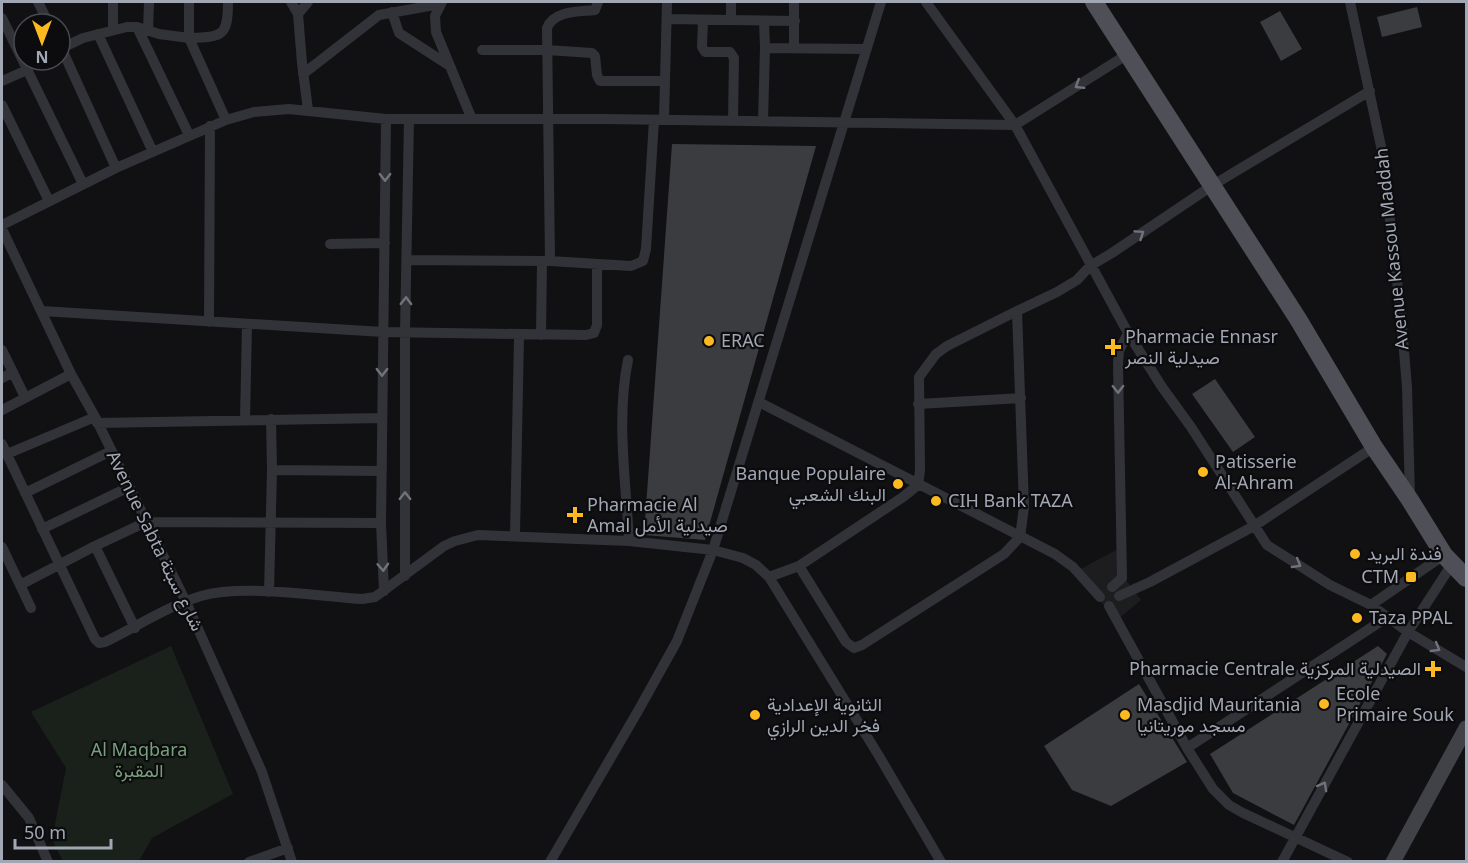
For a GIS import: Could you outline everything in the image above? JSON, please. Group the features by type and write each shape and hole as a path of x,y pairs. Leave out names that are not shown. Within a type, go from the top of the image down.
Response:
{"main road":[{"path":"1094,2 1304,329 1374,447 1448,560 1467,579"}],"street":[{"path":"113,2 113,30"},
{"path":"148,31 149,2"},
{"path":"189,2 189,38 226,120"},
{"path":"72,42 113,30 136,27 189,38 212,36 224,31 227,24 228,2"},
{"path":"291,2 298,14 308,110"},
{"path":"298,14 308,2"},
{"path":"541,335 546,261 547,28 549,23 571,12 595,10 598,2"},
{"path":"407,260 546,261 631,266 644,261 665,81 667,2"},
{"path":"731,2 731,20"},
{"path":"794,2 794,48"},
{"path":"550,861 677,641 713,550 880,2"},
{"path":"926,2 1015,125 1128,333 1267,544 1330,585 1371,605 1386,618 1467,667"},
{"name":"Avenue Kassou Maddah","path":"1350,2 1382,151 1408,398 1410,500"},
{"path":"303,75 379,15 441,3"},
{"path":"441,3 435,16 436,32 471,117"},
{"path":"392,12 399,33 451,67"},
{"path":"2,18 12,39"},
{"path":"667,20 795,21"},
{"path":"703,20 702,47 705,52 730,52 734,58 733,121"},
{"path":"763,121 764,21"},
{"path":"136,27 189,135"},
{"path":"98,34 153,152"},
{"path":"765,48 866,49"},
{"path":"482,50 547,50 594,54 600,81 665,81"},
{"path":"2,227 83,184 189,135 226,120 274,109 308,110 386,119 471,117 1015,125 1128,54"},
{"path":"72,70 116,168"},
{"path":"2,81 22,72"},
{"path":"28,72 83,184"},
{"path":"770,577 799,566 918,485 920,470 919,377 936,354 971,333 1077,280 1090,266 1213,185 1370,91"},
{"path":"2,105 50,201"},
{"path":"405,576 405,332 409,118"},
{"path":"384,591 381,523 386,119"},
{"path":"209,322 210,126"},
{"name":"Avenue Sabta شارع سبتة","path":"2,227 71,374 186,602 249,739 292,861"},
{"path":"330,244 385,243"},
{"path":"42,311 382,332 519,336 586,335 594,333 597,326 597,264"},
{"path":"799,566 846,642 854,648 1004,554 1020,537 1024,507 1017,311"},
{"path":"246,420 247,324"},
{"path":"1109,606 1117,602 1116,592 1122,578 1118,364 1119,351 1128,333"},
{"path":"515,535 519,336"},
{"path":"2,350 25,397"},
{"path":"628,360 624,381 622,420 629,541"},
{"path":"2,378 13,372"},
{"path":"2,410 71,374"},
{"path":"918,404 1021,398"},
{"path":"759,402 1055,554 1073,567 1100,597 1101,602 1109,606 1187,748 1213,789 1229,805 1348,861"},
{"path":"382,418 96,420 4,449 97,642 105,642 186,602 212,594 269,592 362,599 375,597 444,546 478,535 629,541 713,550 743,558 770,577 941,861"},
{"path":"269,592 273,470 271,419"},
{"path":"1100,597 1102,590 1116,592 1150,582 1254,526 1374,447"},
{"path":"26,493 111,451"},
{"path":"273,470 382,471"},
{"path":"42,529 129,487"},
{"path":"20,585 146,522 381,523"},
{"path":"95,546 135,628"},
{"path":"2,547 31,608"},
{"path":"1371,605 1448,560"},
{"path":"1282,861 1448,560"},
{"path":"1187,748 1386,618"},
{"path":"1392,861 1467,728"},
{"path":"2,785 29,818 48,861"},
{"path":"249,861 288,848"}],"shaded area":[{"path":"1120,548 1120,572 1141,600 1116,621 1077,571"}],"green space":[{"name":"Al Maqbara المقبرة","path":"171,646 233,794 152,838 139,861 63,861 52,840 66,768 31,712"}],"building":[{"path":"1417,7 1422,27 1382,37 1377,17"},
{"path":"1280,11 1302,49 1281,61 1260,22"},
{"name":"ERAC","path":"672,144 816,146 705,540 644,535"},
{"path":"1215,379 1255,437 1233,452 1192,394"},
{"name":"Ecole Primaire Souk","path":"1378,646 1387,654 1294,825 1233,793 1210,754"},
{"name":"Masdjid Mauritania مسجد موريتانيا","path":"1139,684 1187,762 1111,806 1072,790 1044,746"}],"place":[{"name":"ERAC","path":"709,341"},
{"name":"Pharmacie Ennasr صيدلية النصر","path":"1113,347"},
{"name":"Patisserie Al-Ahram","path":"1203,472"},
{"name":"Banque Populaire البنك الشعبي","path":"898,484"},
{"name":"CIH Bank TAZA","path":"936,501"},
{"name":"Pharmacie Al Amal صيدلية الأمل","path":"575,515"},
{"name":"فندة البريد","path":"1355,554"},
{"name":"CTM","path":"1411,577"},
{"name":"Taza PPAL","path":"1357,618"},
{"name":"Pharmacie Centrale الصيدلية المركزية","path":"1433,669"},
{"name":"Ecole Primaire Souk","path":"1324,704"},
{"name":"الثانوية الإعدادية فخر الدين الرازي","path":"755,715"},
{"name":"Masdjid Mauritania مسجد موريتانيا","path":"1125,715"}]}
